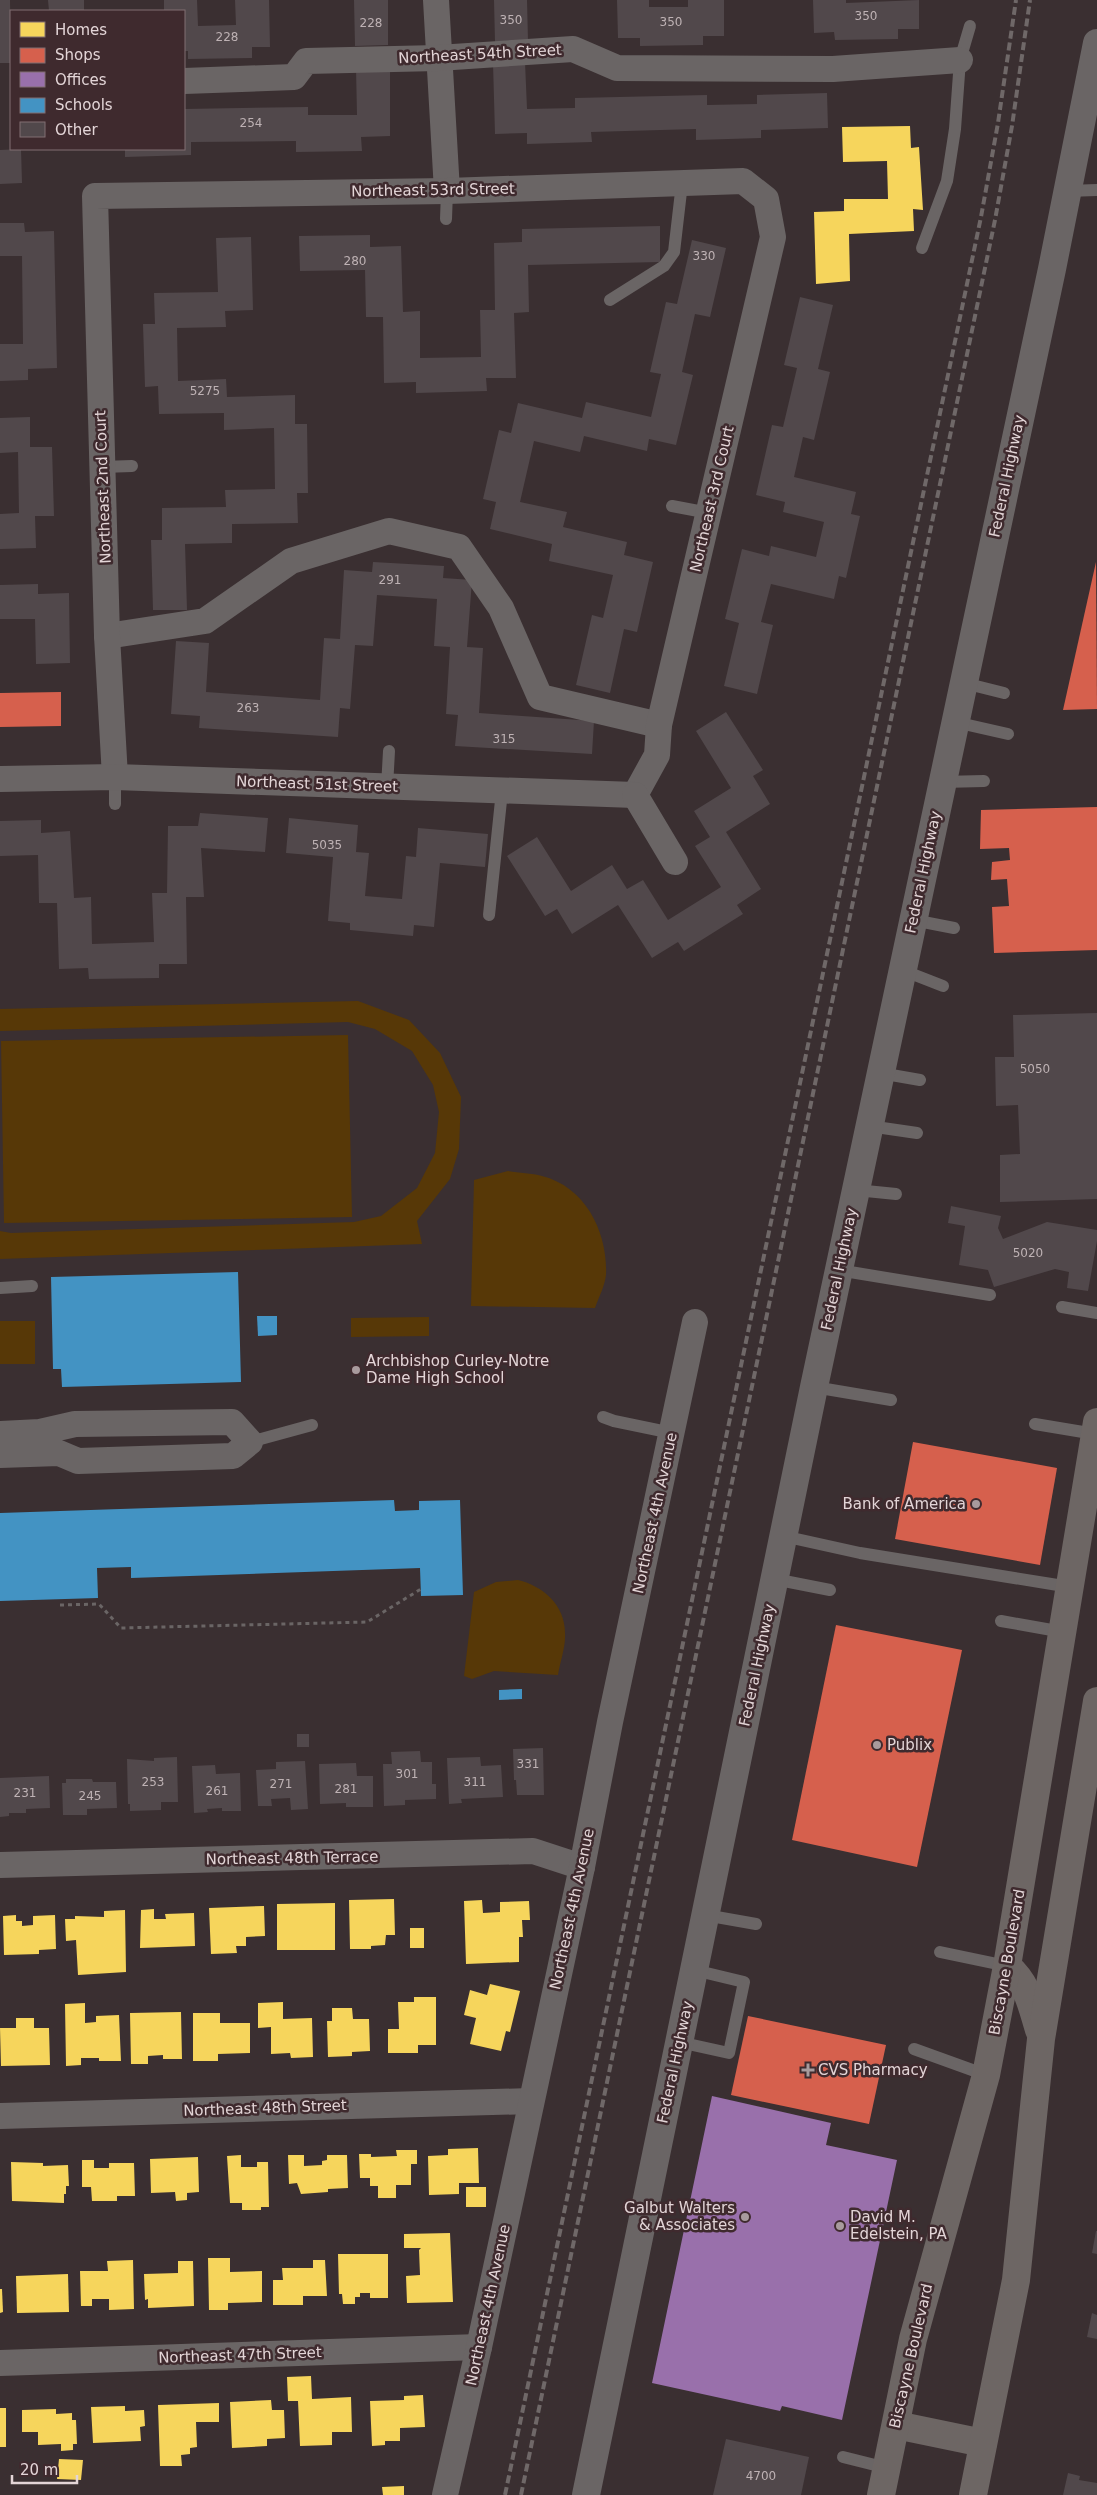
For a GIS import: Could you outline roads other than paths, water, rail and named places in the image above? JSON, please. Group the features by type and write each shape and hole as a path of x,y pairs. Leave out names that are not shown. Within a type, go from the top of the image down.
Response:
{"main road":[{"name":"Biscayne Boulevard","path":"881,2495 923,2301 986,2075 1007,1966 1096,1428"},
{"path":"973,2495 1016,2280 1042,2039 1097,1701"},
{"path":"1007,1966 1020,1978 1029,1997 1042,2039"},
{"path":"896,2425 983,2443"}],"street":[{"path":"436,0 447,191"},
{"name":"Federal Highway","path":"586,2495 838,1270 964,683 1097,43"},
{"name":"Northeast 54th Street","path":"185,81 294,77 306,61 438,58 573,44 617,68 834,69 960,60"},
{"name":"Northeast 53rd Street","path":"94,196 447,191 743,181 766,199"},
{"name":"Northeast 2nd Court","path":"94,196 107,636 115,777"},
{"name":"Northeast 3rd Court","path":"635,796 657,755 659,725 772,237 766,199"},
{"path":"107,636 205,622 291,561 388,531 459,547 501,608 540,697 659,725"},
{"name":"Northeast 51st Street","path":"0,779 115,777 635,796"},
{"path":"635,796 675,862"},
{"name":"Northeast 4th Avenue","path":"445,2495 480,2347 695,1322"},
{"path":"0,1434 40,1432 75,1424 232,1422 250,1442 233,1456 78,1461 59,1453 0,1455"},
{"name":"Northeast 48th Terrace","path":"0,1865 533,1851 582,1867"},
{"name":"Northeast 48th Street","path":"0,2116 531,2101"},
{"name":"Northeast 47th Street","path":"0,2363 480,2347"}],"lane":[{"path":"922,248 947,181 955,129 960,60 970,26"},
{"path":"610,300 664,266 674,252 682,183"},
{"path":"1067,191 1097,190"},
{"path":"446,219 447,191"},
{"path":"102,467 132,466"},
{"path":"672,506 709,514"},
{"path":"964,683 1004,693"},
{"path":"955,722 1008,734"},
{"path":"387,787 389,751"},
{"path":"115,777 115,804"},
{"path":"942,782 984,781"},
{"path":"489,915 502,791"},
{"path":"913,920 954,928"},
{"path":"902,970 943,986"},
{"path":"880,1074 920,1080"},
{"path":"869,1126 917,1132"},
{"path":"856,1190 896,1194"},
{"path":"838,1270 990,1295"},
{"path":"0,1288 32,1286"},
{"path":"1062,1307 1097,1312"},
{"path":"814,1387 890,1400"},
{"path":"603,1417 672,1433"},
{"path":"1035,1424 1096,1428"},
{"path":"250,1442 312,1425"},
{"path":"783,1536 860,1553 1070,1587"},
{"path":"774,1579 830,1590"},
{"path":"1001,1621 1063,1632"},
{"path":"705,1915 756,1924"},
{"path":"940,1952 1007,1966"},
{"path":"679,2042 730,2053 744,1982 694,1970"},
{"path":"914,2049 986,2075"},
{"path":"843,2457 887,2468"}],"railway":[{"path":"505,2495 981,217 998,123 1016,0"},
{"path":"521,2495 995,220 1012,126 1030,0"}],"place":[{"name":"Archbishop Curley-Notre Dame High School","path":"356,1370"},
{"name":"Bank of America","path":"976,1504"},
{"name":"Publix","path":"877,1745"},
{"name":"CVS Pharmacy","path":"808,2070"},
{"name":"Galbut Walters & Associates","path":"745,2217"},
{"name":"David M. Edelstein, PA","path":"840,2226"}]}
